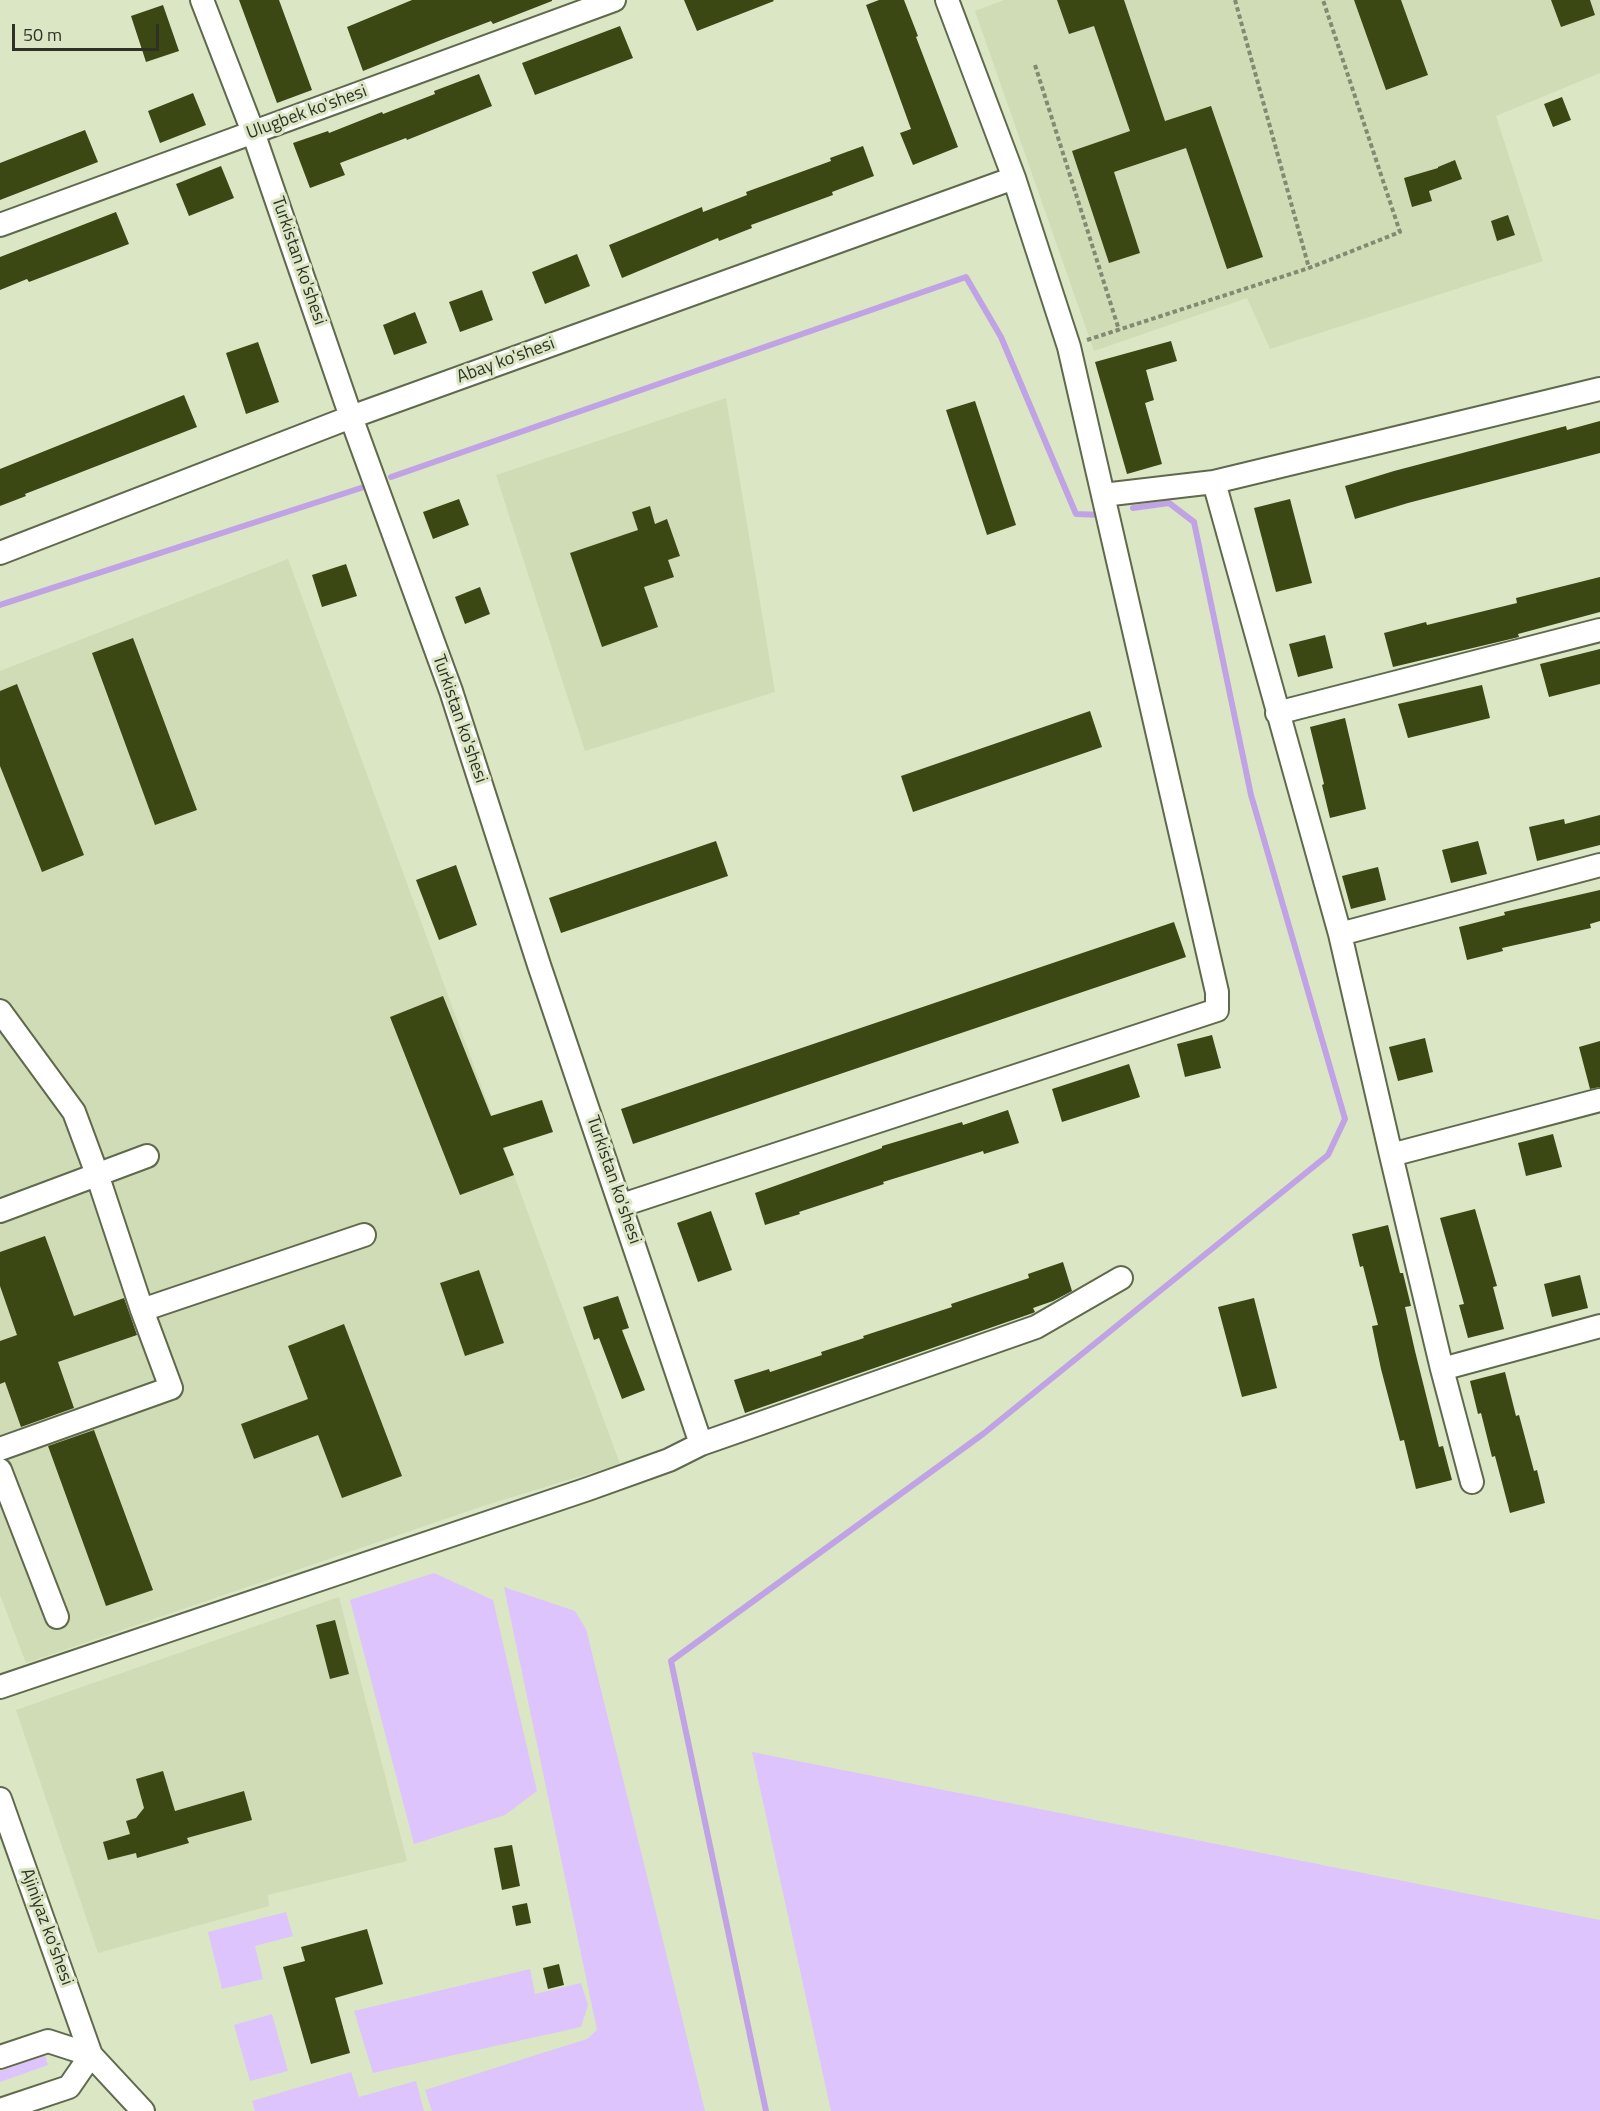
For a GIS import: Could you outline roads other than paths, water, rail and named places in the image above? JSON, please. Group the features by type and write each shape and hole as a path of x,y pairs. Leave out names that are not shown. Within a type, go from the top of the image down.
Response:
{"street":[{"name":"Turkistan ko'shesi","path":"202,0 253,132 351,417 451,691 539,964 701,1444"},
{"name":"Ulugbek ko'shesi","path":"0,225 614,0"},
{"path":"622,1205 1217,1010 1217,992 1069,347 1014,178 947,0"},
{"name":"Abay ko'shesi","path":"0,553 351,417 1014,178"},
{"path":"1103,495 1214,482 1600,389"},
{"path":"1214,482 1277,713 1341,934 1442,1369 1472,1482"},
{"path":"1277,713 1600,630"},
{"path":"1341,934 1600,865"},
{"path":"0,1011 74,1112 171,1388 0,1449"},
{"path":"1391,1155 1600,1100"},
{"path":"0,1211 147,1156"},
{"path":"142,1310 364,1235"},
{"path":"0,1687 588,1489 669,1460 701,1444 1036,1328 1121,1278"},
{"path":"1442,1369 1600,1326"},
{"path":"0,1470 57,1617"},
{"name":"Ajiniyaz ko'shesi","path":"0,1799 91,2055"},
{"path":"0,2057 48,2041 91,2055 143,2111"},
{"path":"0,2110 69,2087 91,2055"}],"waterway":[{"path":"391,477 966,277 1001,337 1076,514 1102,515"},
{"path":"0,605 364,487"},
{"path":"766,2111 671,1661 983,1434 1328,1155 1345,1119 1251,795 1194,522 1169,503 1133,508"}]}
